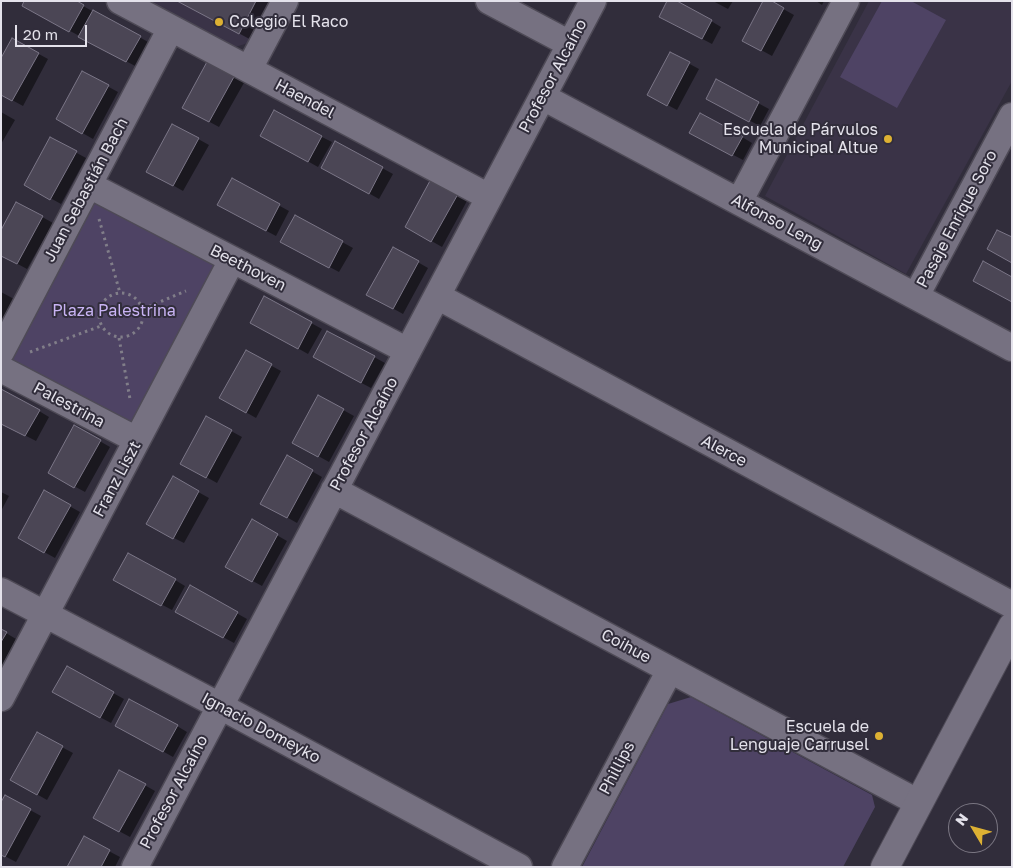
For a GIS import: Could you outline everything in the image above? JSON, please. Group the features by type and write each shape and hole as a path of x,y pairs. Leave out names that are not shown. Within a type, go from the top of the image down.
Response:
{"main road":[{"path":"884,867 1012,627"}],"street":[{"name":"Haendel","path":"120,1 489,197"},
{"path":"248,70 285,1"},
{"path":"489,1 570,44"},
{"name":"Profesor Alcaíno","path":"135,867 593,1"},
{"path":"739,202 846,1"},
{"name":"Juan Sebastián Bach","path":"1,352 171,28"},
{"name":"Alfonso Leng","path":"543,97 1012,348"},
{"name":"Pasaje Enrique Soro","path":"916,296 1012,116"},
{"name":"Beethoven","path":"89,185 408,351"},
{"name":"Franz Liszt","path":"1,698 232,260"},
{"name":"Alerce","path":"437,296 1012,605"},
{"name":"Palestrina","path":"1,369 137,440"},
{"name":"Coihue","path":"334,490 919,803"},
{"name":"Ignacio Domeyko","path":"1,591 220,706 518,867"},
{"name":"Phillips","path":"565,867 670,670"}],"path":[{"path":"89,185 120,293"},
{"path":"143,309 188,290"},
{"path":"120,293 128,294 139,302 143,309 142,323 139,330 126,337 112,336 101,326 99,318 102,304 113,295 120,293"},
{"path":"28,353 101,326"},
{"path":"119,338 137,440"}],"shaded area":[{"name":"Colegio El Raco","path":"138,1 273,1 251,42 229,49"},
{"name":"Escuela de Párvulos Municipal Altue","path":"869,1 1012,1 1012,81 906,274 765,196"}],"green space":[{"path":"882,1 911,1 946,20 897,108 840,77"},
{"name":"Plaza Palestrina","path":"102,199 217,259 219,272 139,422 126,424 8,361 89,200"},
{"path":"691,697 872,795 875,807 843,867 582,867 668,704"}],"building":[{"path":"24,1 77,1 84,5 69,32 22,6"},
{"path":"177,1 256,1 239,34"},
{"path":"667,1 677,1 712,20 702,39 659,17"},
{"path":"763,1 772,1 784,8 761,51 742,41"},
{"path":"93,10 141,36 126,62 78,37"},
{"path":"12,38 39,53 12,101 1,95 1,58"},
{"path":"670,52 690,62 667,106 647,95"},
{"path":"208,60 235,75 209,122 182,108"},
{"path":"82,71 109,85 82,134 56,119"},
{"path":"716,79 759,102 749,122 706,99"},
{"path":"274,110 322,136 308,162 260,136"},
{"path":"700,113 743,136 732,156 689,133"},
{"path":"172,124 199,138 173,186 146,172"},
{"path":"50,137 77,151 50,200 24,185"},
{"path":"335,141 383,167 369,194 321,168"},
{"path":"232,178 280,204 266,231 217,205"},
{"path":"431,179 458,194 431,242 405,227"},
{"path":"16,202 43,216 17,264 1,256 1,230"},
{"path":"295,215 343,241 329,268 280,242"},
{"path":"997,230 1012,237 1012,263 987,249"},
{"path":"393,247 419,261 393,309 366,295"},
{"path":"983,261 1012,277 1012,302 973,281"},
{"path":"264,296 312,322 298,349 250,323"},
{"path":"327,331 375,356 361,383 313,357"},
{"path":"246,350 272,364 246,413 219,398"},
{"path":"1,389 40,410 25,436 1,424"},
{"path":"318,395 344,409 318,457 292,443"},
{"path":"206,416 232,430 206,478 180,464"},
{"path":"74,425 101,440 74,488 48,473"},
{"path":"287,455 313,470 287,518 260,504"},
{"path":"173,476 199,491 173,539 146,524"},
{"path":"44,490 71,505 44,553 18,538"},
{"path":"252,519 278,534 252,582 225,567"},
{"path":"128,553 176,579 161,606 113,580"},
{"path":"190,585 238,612 223,638 175,612"},
{"path":"1,629 7,632 1,642"},
{"path":"67,666 114,692 100,718 52,692"},
{"path":"129,699 178,725 163,752 115,726"},
{"path":"37,732 63,746 37,795 10,780"},
{"path":"119,770 146,784 119,832 93,818"},
{"path":"5,795 31,809 5,857 1,855 1,802"},
{"path":"84,836 110,850 101,867 67,867"}],"place":[{"name":"Colegio El Raco","path":"219,22"},
{"name":"Escuela de Párvulos Municipal Altue","path":"888,139"},
{"name":"Escuela de Lenguaje Carrusel","path":"879,736"}]}
